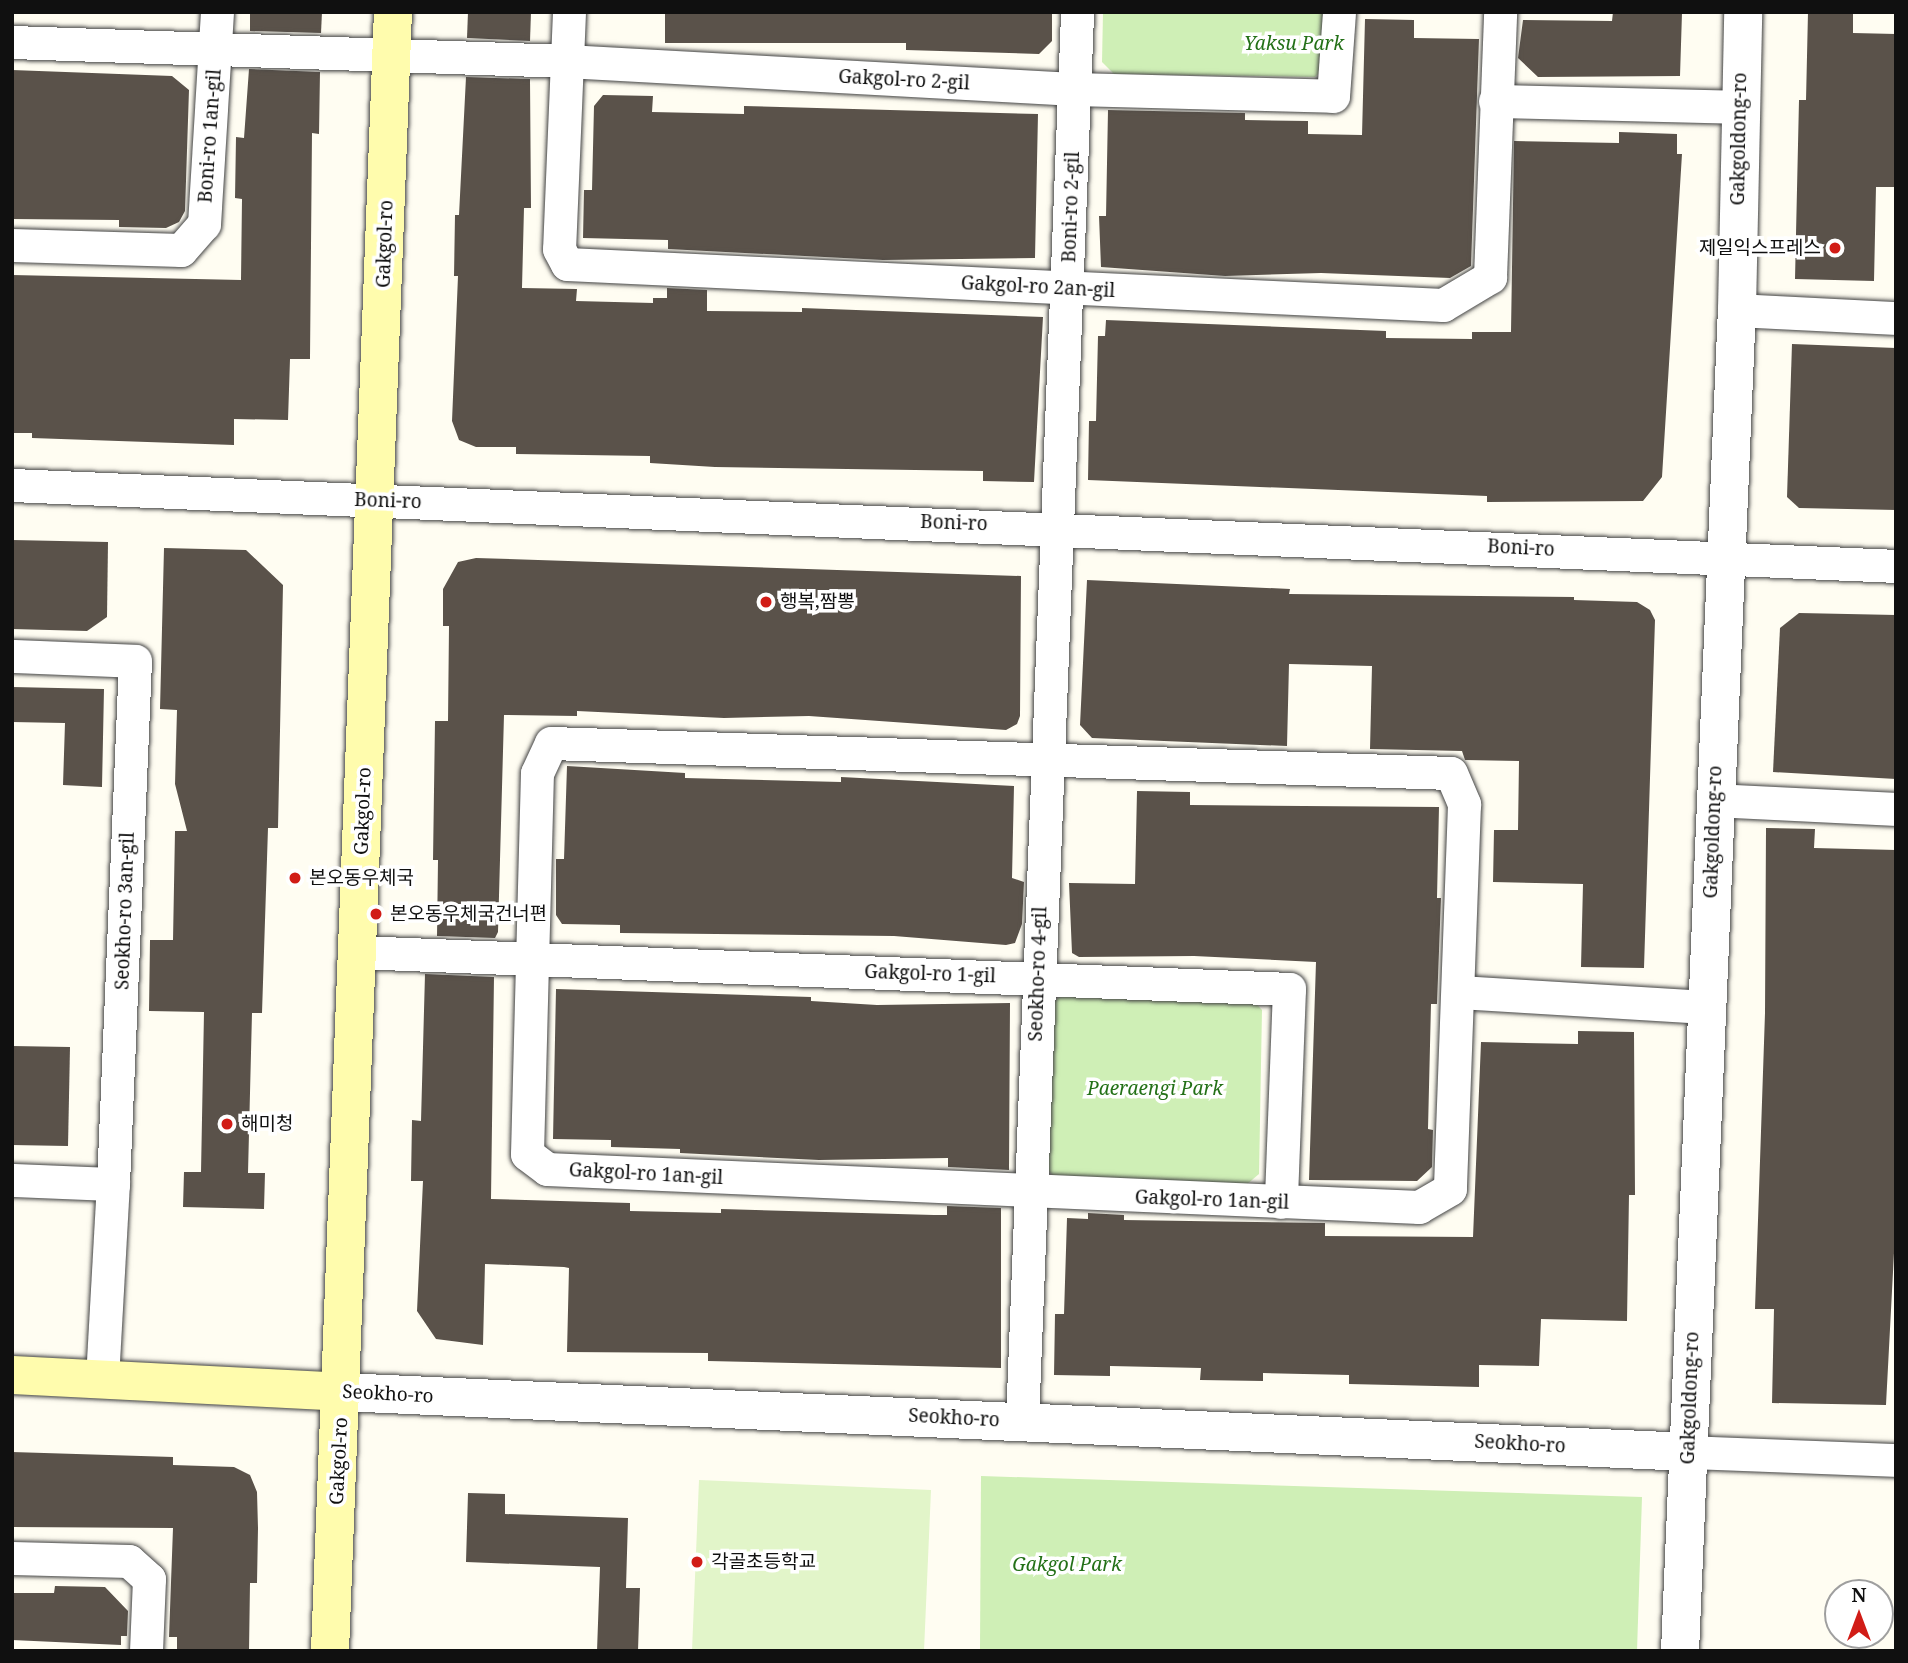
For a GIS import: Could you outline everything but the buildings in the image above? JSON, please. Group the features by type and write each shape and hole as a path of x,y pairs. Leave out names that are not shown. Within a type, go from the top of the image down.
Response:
{"main road":[{"name":"Gakgol-ro","path":"330,1651 393,12"},
{"name":"Seokho-ro","path":"12,1375 342,1392"}],"street":[{"name":"Boni-ro 1an-gil","path":"12,245 181,250 204,224 217,12"},
{"name":"Gakgol-ro 2an-gil","path":"569,12 559,248 567,264 1443,305 1490,277 1500,12"},
{"name":"Boni-ro 2-gil","path":"1060,527 1077,12"},
{"name":"Gakgol-ro 2-gil","path":"12,42 566,61 1074,89 1333,96 1339,12"},
{"name":"Gakgoldong-ro","path":"1680,1651 1723,558 1737,310 1743,12"},
{"path":"1495,101 1739,107"},
{"path":"1737,310 1896,318"},
{"name":"Boni-ro","path":"12,485 1060,527 1896,566"},
{"name":"Seokho-ro 4-gil","path":"1022,1421 1038,979 1060,527"},
{"name":"Seokho-ro 3an-gil","path":"12,656 135,661 113,1184"},
{"name":"Gakgol-ro 1an-gil","path":"551,743 1048,758 1451,773 1464,804 1450,1189 1419,1207 1031,1193 547,1170 527,1153 537,773 551,743"},
{"path":"1714,800 1896,809"},
{"name":"Gakgol-ro 1-gil","path":"357,952 1289,989 1281,1202"},
{"path":"1459,992 1706,1007"},
{"path":"12,1180 113,1184 102,1379"},
{"name":"Seokho-ro","path":"342,1392 1896,1460"},
{"path":"12,1558 129,1561 149,1579 146,1651"}],"green space":[{"name":"Yaksu Park","path":"1103,12 1328,12 1327,66 1315,77 1114,74 1102,62"},
{"name":"Paeraengi Park","path":"1063,993 1250,997 1262,1010 1259,1174 1246,1185 1059,1182 1047,1169 1050,1006"},
{"name":"Gakgol Park","path":"981,1476 1642,1497 1637,1651 980,1651"},
{"path":"699,1480 931,1490 924,1651 692,1651"}],"place":[{"name":"제일익스프레스","path":"1835,248"},
{"name":"행복,짬뽕","path":"766,602"},
{"name":"본오동우체국","path":"295,878"},
{"name":"본오동우체국건너편","path":"376,914"},
{"name":"해미청","path":"227,1124"},
{"name":"각골초등학교","path":"697,1562"}]}
